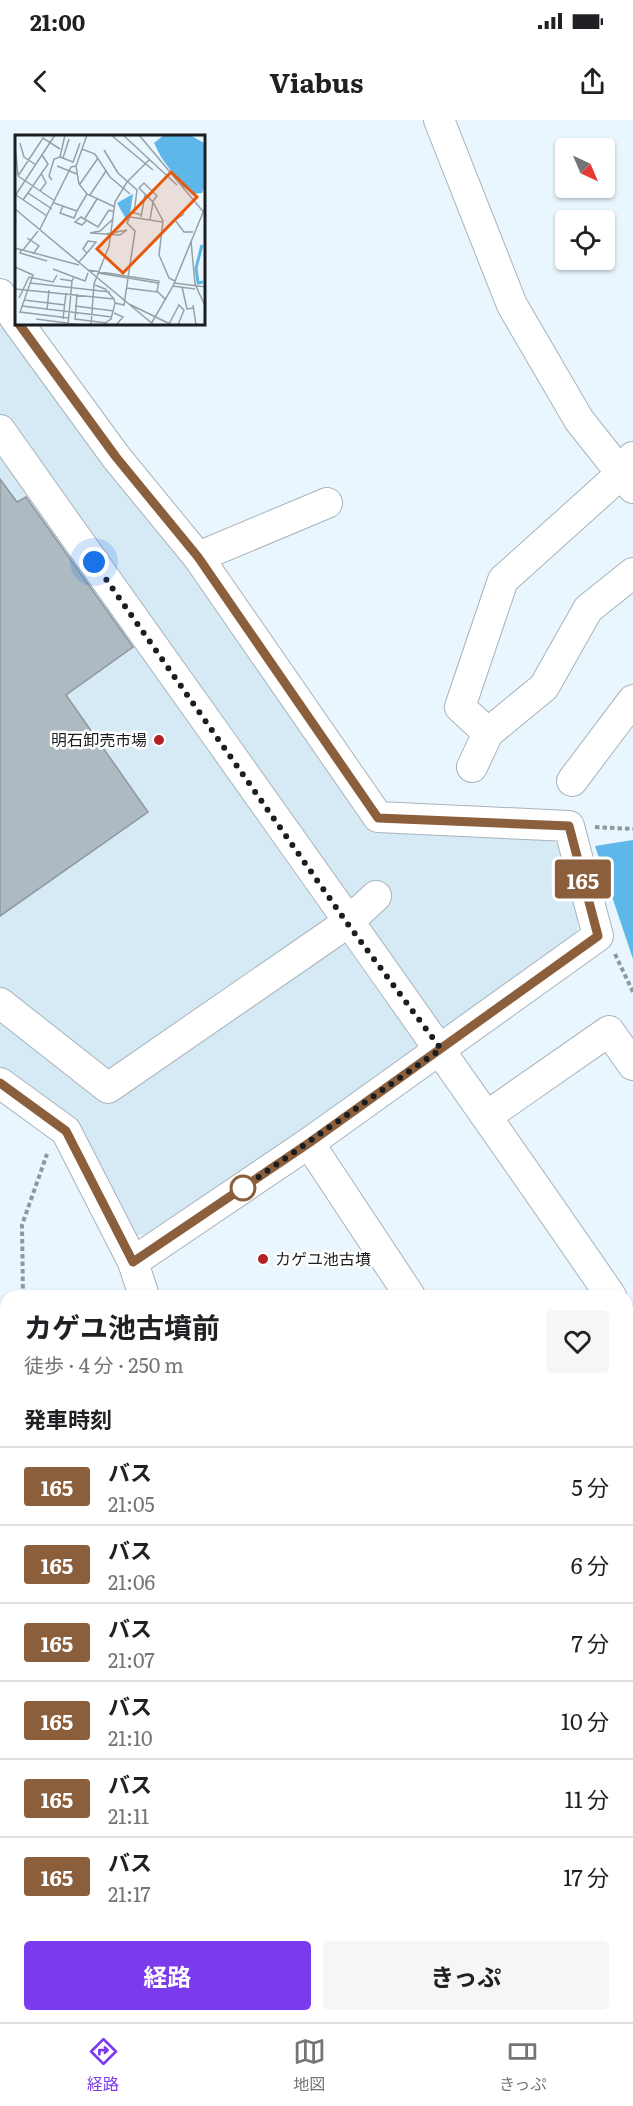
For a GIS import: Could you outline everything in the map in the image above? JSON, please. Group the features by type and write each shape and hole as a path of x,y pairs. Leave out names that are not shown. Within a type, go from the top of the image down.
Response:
{"street":[{"path":"439,120 512,305 579,420 629,473 503,580 460,707 488,733"},
{"path":"0,294 15,318"},
{"path":"20,326 116,457 198,557 378,818 569,826 598,936 309,1143 133,1262"},
{"path":"0,430 347,923 441,1049 607,1290"},
{"path":"198,557 327,503"},
{"path":"472,767 488,733 544,687 588,609 633,573"},
{"path":"572,781 633,700"},
{"path":"0,1003 108,1088 347,923 376,896"},
{"path":"487,1116 609,1031 633,1065"},
{"path":"0,1083 66,1131 133,1262 135,1290"},
{"path":"309,1143 406,1290"}],"path":[{"path":"569,826 633,829"},
{"path":"598,936 612,948 633,992"},
{"path":"23,1290 22,1225 49,1150"}],"shaded area":[{"name":"明石卸売市場","path":"0,318 259,654 375,826 544,835 563,848 578,910 577,931 561,950 149,1235 135,1235 0,1072"}],"water":[{"path":"633,840 633,959 595,846"}],"building":[{"path":"0,479 17,502 26,497 133,647 66,695 148,812 0,916"}],"bus line":[{"name":"165","path":"0,1083 66,1131 133,1262 309,1143 598,936 569,826 378,818 198,557 116,457 20,326"}],"place":[{"name":"明石卸売市場","path":"159,740"},
{"name":"カゲユ池古墳","path":"263,1259"}],"route":[{"path":"94,562 347,923 441,1049 243,1188"}]}
